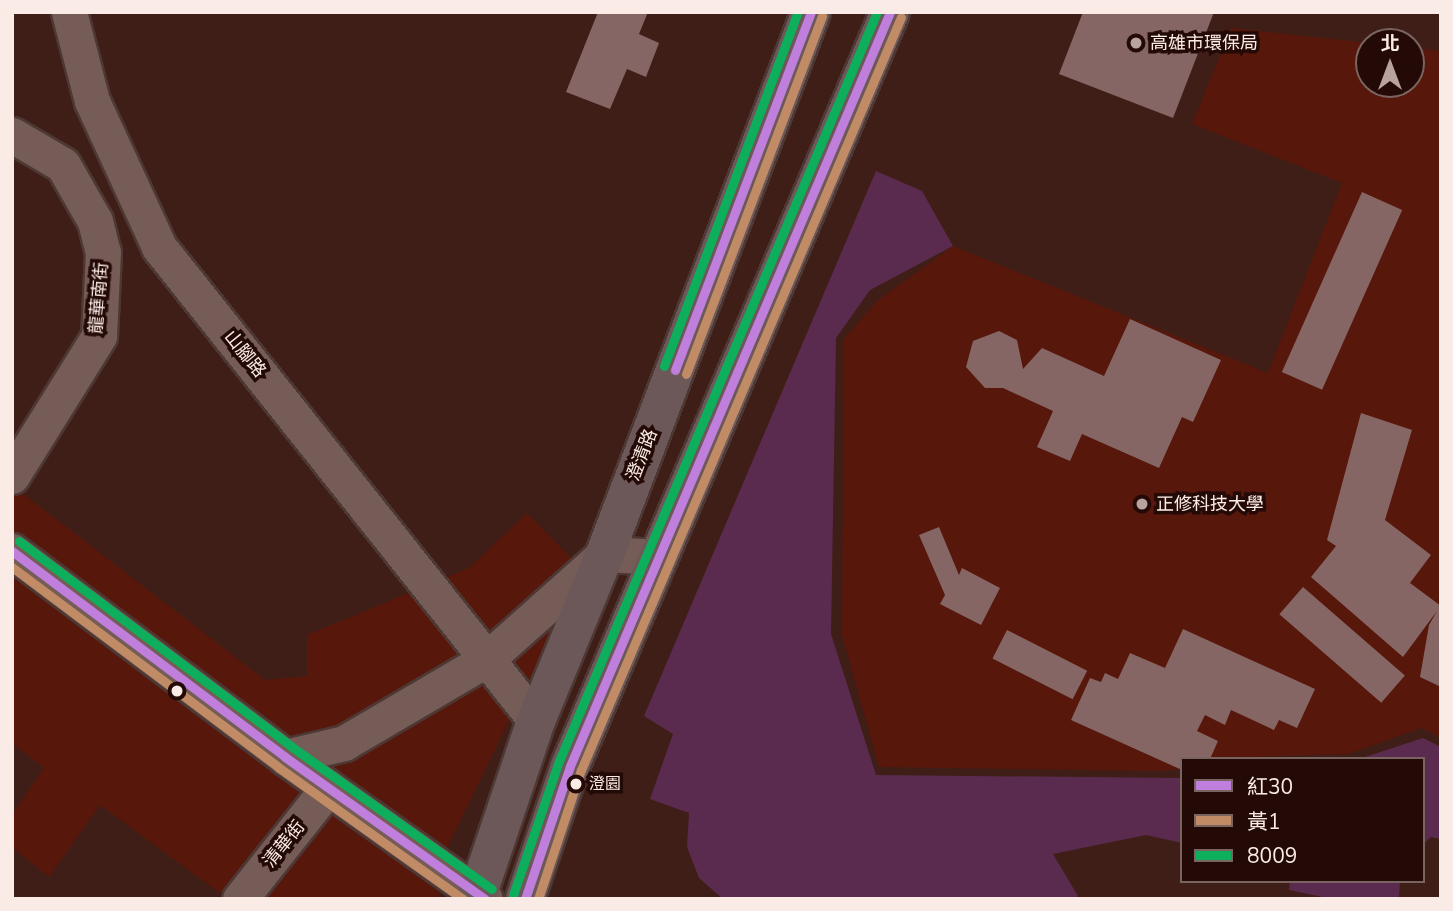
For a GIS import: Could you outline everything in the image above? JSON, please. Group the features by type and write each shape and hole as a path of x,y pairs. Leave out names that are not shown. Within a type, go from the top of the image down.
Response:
{"main road":[{"name":"澄清路","path":"479,897 536,721 605,554 811,12"},
{"path":"525,899 569,766 890,12"}],"street":[{"name":"山腳路","path":"69,12 92,101 159,247 536,721"},
{"name":"龍華南街","path":"12,135 63,165 95,221 103,252 99,337 12,476"},
{"path":"12,551 285,757 479,897"},
{"path":"285,757 344,743 487,659 605,554 659,556"},
{"name":"清華街","path":"240,899 328,788"}],"shaded area":[{"name":"正修科技大學","path":"1231,28 1355,41 1355,98 1425,98 1425,49 1441,51 1441,738 1422,728 1348,754 1180,757 1180,769 1159,771 879,767 842,635 844,339 877,301 953,246 1268,373 1342,183 1192,124"},
{"path":"876,171 922,191 953,246 870,290 836,338 831,634 876,775 1180,778 1180,843 1146,835 1053,854 1078,896 1074,899 723,899 699,878 687,847 689,813 650,799 673,734 644,716"},
{"path":"12,485 265,680 307,676 307,635 469,568 527,513 574,561 556,624 449,844 439,899 228,899 100,805 49,877 12,847 12,815 44,768 12,743"},
{"path":"1423,738 1441,747 1441,839 1431,837 1425,842 1425,757 1365,757"},
{"path":"1290,883 1400,883 1399,899 1332,899 1289,890"}],"building":[{"path":"598,12 648,12 639,34 659,43 646,77 627,69 610,109 566,92"},
{"name":"高雄市環保局","path":"1083,12 1214,12 1173,118 1059,74"},
{"path":"1362,192 1402,210 1322,390 1282,372"},
{"path":"1130,319 1221,360 1193,422 1182,417 1159,468 1082,434 1070,461 1037,447 1053,411 1003,388 985,388 966,367 973,341 999,331 1017,340 1023,369 1042,348 1104,376"},
{"path":"1361,413 1412,430 1385,520 1431,555 1410,583 1441,606 1441,687 1420,677 1429,625 1437,611 1403,657 1311,577 1336,546 1327,540"},
{"path":"939,527 959,575 962,568 1000,588 981,625 940,604 945,595 919,535"},
{"path":"1303,587 1405,676 1381,703 1279,614"},
{"path":"1183,629 1315,689 1297,728 1279,720 1274,730 1231,710 1225,725 1205,715 1197,731 1218,741 1211,757 1180,757 1180,769 1071,720 1090,678 1101,682 1105,673 1118,679 1130,653 1165,668"},
{"path":"1007,630 1087,671 1073,699 992,659"}],"transit line":[{"name":"8009","path":"664,366 798,12"},
{"name":"紅30","path":"675,370 811,12"},
{"name":"8009","path":"513,895 559,761 877,12"},
{"name":"紅30","path":"525,899 570,766 890,12"},
{"name":"黃1","path":"686,374 822,16"},
{"name":"黃1","path":"538,899 581,770 901,17"},
{"name":"8009","path":"19,541 292,747 492,889"},
{"name":"紅30","path":"12,551 285,757 485,899"},
{"name":"黃1","path":"12,567 278,767 463,899"}],"place":[{"name":"高雄市環保局","path":"1136,43"},
{"name":"正修科技大學","path":"1142,504"},
{"name":"澄園","path":"576,784"}]}
